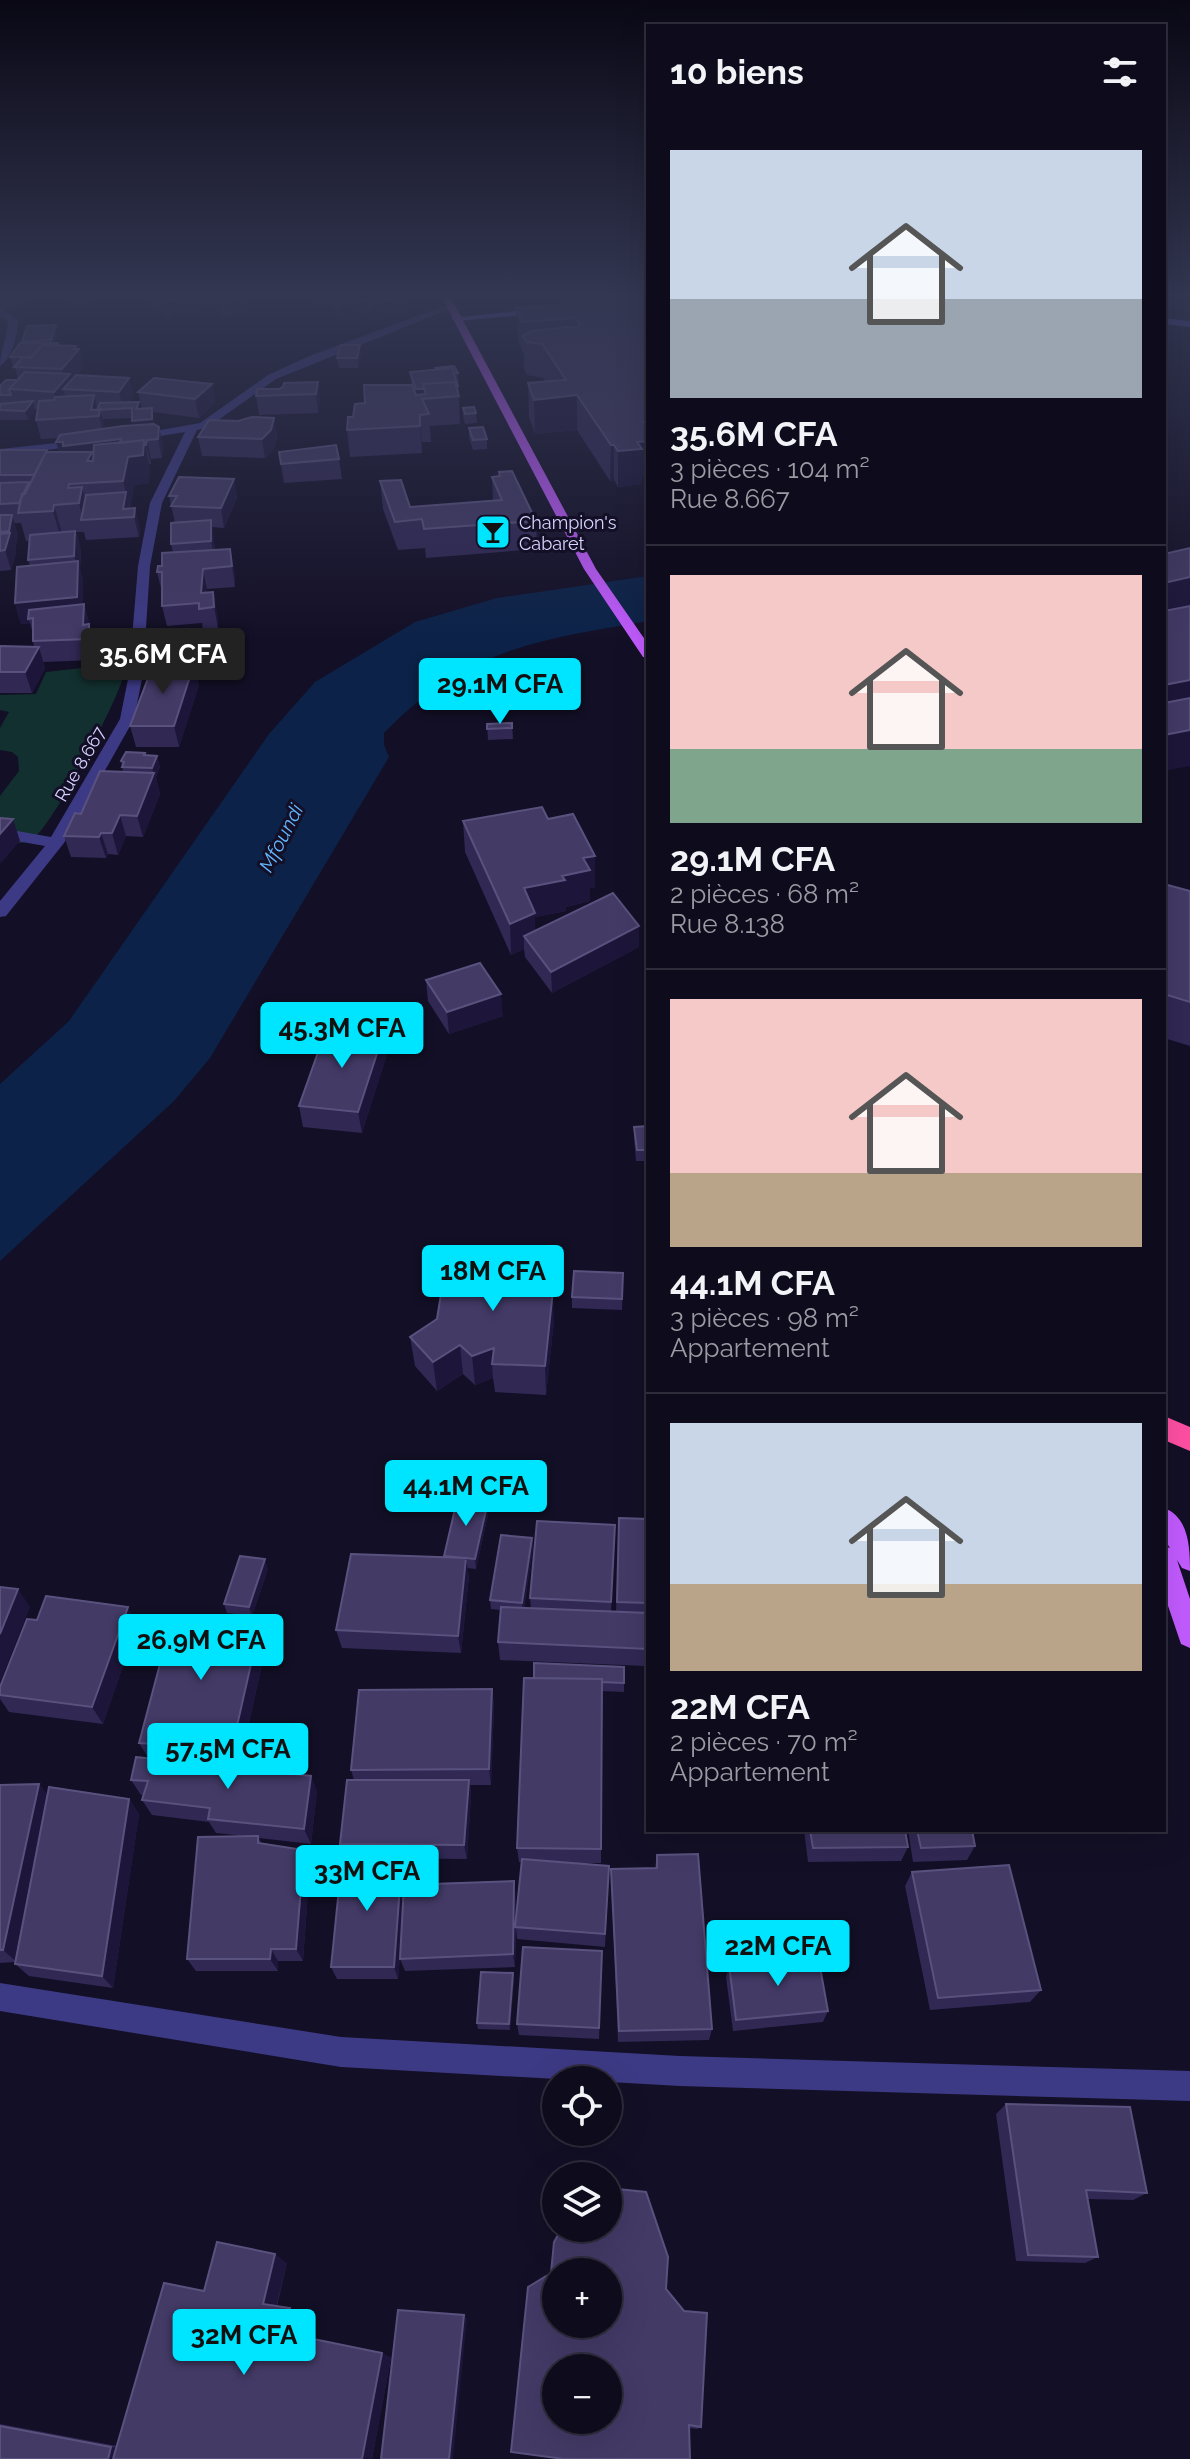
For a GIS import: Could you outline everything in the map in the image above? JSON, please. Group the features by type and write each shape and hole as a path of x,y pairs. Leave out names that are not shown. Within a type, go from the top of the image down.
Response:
{"highway":[{"path":"1166,1428 1190,1440"}],"main road":[{"path":"507,413 590,569 639,637"},
{"path":"1166,1521 1190,1560"},
{"path":"1166,1563 1190,1636"}],"street":[{"path":"121,439 192,430 222,413"},
{"name":"Rue 8.667","path":"0,912 56,843 127,719 136,674 144,566 156,503 192,430"},
{"path":"0,452 93,442"},
{"path":"0,833 56,843"},
{"path":"0,1997 341,2052 680,2071 1190,2086"}],"green space":[{"path":"119,640 124,663 123,677 67,791 31,840 0,842 0,796 19,771 18,757 12,752 0,750 0,728 9,712 0,710 0,695 36,694 46,672 91,667 97,661 97,642"}],"water":[{"name":"Mfoundi","path":"646,576 646,621 537,643 474,666 414,705 384,733 384,745 389,757 210,1058 174,1101 0,1261 0,1084 69,1021 269,734 315,682 415,622 497,598"}],"building":[{"path":"37,413 99,413 99,416 36,420"},
{"path":"132,413 152,413 152,419 132,421"},
{"path":"354,413 429,414 420,415 420,426 347,430 348,417 353,417"},
{"path":"589,413 646,413 646,441 637,442 642,449 618,451"},
{"path":"252,417 274,418 271,430 262,439 198,437 209,420 238,421"},
{"path":"154,424 159,427 158,439 147,440 146,445 144,440 120,443 121,439 63,446 63,442 56,442 60,435"},
{"path":"483,427 487,439 473,440 469,428"},
{"path":"144,440 143,455 128,457 123,481 69,484 68,488 82,487 79,503 54,505 53,511 18,513 22,494 25,494 46,452 92,452 87,461 93,461 94,445"},
{"path":"336,445 339,459 281,464 279,452"},
{"path":"0,450 47,450 34,475 0,475"},
{"path":"512,471 536,521 424,529 422,519 395,522 380,481 401,480 410,507 502,500 492,477 500,476 499,472"},
{"path":"179,477 234,479 221,508 171,506 177,496 169,496"},
{"path":"29,482 19,503 0,504 0,483"},
{"path":"126,492 123,509 135,508 134,517 81,520 86,495"},
{"path":"0,515 12,515 9,531 0,532"},
{"path":"211,520 211,541 171,544 171,523"},
{"path":"75,531 74,556 28,560 30,535"},
{"path":"10,533 5,550 0,551 0,534"},
{"path":"1190,548 1190,577 1166,583 1166,554"},
{"path":"230,549 232,566 203,569 201,593 213,592 214,607 199,609 199,603 162,606 162,572 157,572 158,566 162,566 162,553"},
{"path":"78,561 77,597 15,603 17,567"},
{"path":"84,604 83,625 89,624 89,639 33,641 33,618 28,619 29,610"},
{"path":"1190,606 1190,680 1166,685 1166,611"},
{"path":"0,646 39,647 25,672 0,672"},
{"path":"194,664 174,726 130,726 153,665"},
{"path":"1190,698 1190,730 1166,735 1166,703"},
{"path":"512,723 512,728 487,729 487,724"},
{"path":"126,752 157,756 152,768 122,767 124,762 121,761"},
{"path":"100,771 154,773 137,816 120,815 112,833 101,833 99,837 64,836 75,813 81,814"},
{"path":"542,807 548,819 573,814 595,856 583,858 590,870 562,876 565,880 524,888 535,913 510,924 463,821"},
{"path":"0,818 13,819 0,834"},
{"path":"1166,885 1190,891 1190,1002 1166,995"},
{"path":"613,893 639,926 551,972 524,936"},
{"path":"480,963 501,994 447,1012 426,980"},
{"path":"327,1027 384,1032 358,1112 299,1106"},
{"path":"646,1126 646,1150 637,1150 634,1127"},
{"path":"477,1254 547,1260 543,1289 553,1290 545,1366 492,1364 494,1348 472,1356 460,1345 433,1362 410,1337 437,1319 444,1275 473,1277"},
{"path":"574,1271 623,1273 622,1299 572,1297"},
{"path":"458,1496 488,1501 475,1559 444,1556"},
{"path":"619,1518 646,1519 646,1603 617,1602"},
{"path":"537,1521 615,1525 611,1602 530,1598"},
{"path":"501,1535 532,1538 522,1603 490,1600"},
{"path":"351,1554 466,1558 458,1636 336,1630"},
{"path":"240,1556 265,1559 249,1607 224,1604"},
{"path":"0,1587 18,1589 0,1634"},
{"path":"46,1596 128,1607 92,1707 0,1695 0,1687 27,1619 37,1620"},
{"path":"501,1607 646,1613 646,1649 498,1642"},
{"path":"173,1615 261,1620 232,1748 139,1743"},
{"path":"534,1663 624,1667 624,1683 602,1682 602,1679 534,1678"},
{"path":"524,1678 602,1679 601,1849 517,1848"},
{"path":"492,1689 489,1769 351,1770 359,1690"},
{"path":"136,1757 311,1776 304,1829 208,1819 210,1808 142,1800 148,1781 131,1780"},
{"path":"347,1780 469,1780 464,1845 340,1844"},
{"path":"39,1784 3,1950 0,1950 0,1785"},
{"path":"49,1787 129,1799 102,1976 15,1964"},
{"path":"810,1832 905,1832 908,1847 813,1848"},
{"path":"917,1832 972,1832 975,1846 921,1848"},
{"path":"258,1836 258,1843 304,1850 296,1949 271,1949 270,1959 187,1959 198,1837"},
{"path":"698,1854 712,2029 619,2031 611,1869 657,1868 657,1855"},
{"path":"342,1859 402,1859 394,1967 331,1967"},
{"path":"522,1859 609,1866 605,1934 515,1927"},
{"path":"1009,1865 1041,1990 938,1998 912,1872"},
{"path":"514,1881 513,1954 400,1959 404,1885"},
{"path":"523,1947 602,1951 599,2028 517,2024"},
{"path":"818,1956 828,2011 736,2020 729,1965"},
{"path":"481,1972 513,1973 509,2024 477,2023"},
{"path":"1006,2104 1130,2107 1147,2193 1086,2190 1098,2257 1028,2255"},
{"path":"622,2189 646,2192 668,2257 666,2289 684,2311 707,2313 701,2427 689,2425 690,2459 564,2459 511,2452 528,2287 542,2278 542,2338 622,2338 622,2258 552,2258 554,2242 622,2242"},
{"path":"217,2242 275,2254 263,2304 290,2308 284,2333 382,2353 362,2459 113,2459 164,2283 204,2291"},
{"path":"398,2310 464,2315 449,2459 381,2459"},
{"path":"0,2426 111,2447 108,2459 0,2459"}],"place":[{"name":"Champion's Cabaret","path":"493,532"}]}
